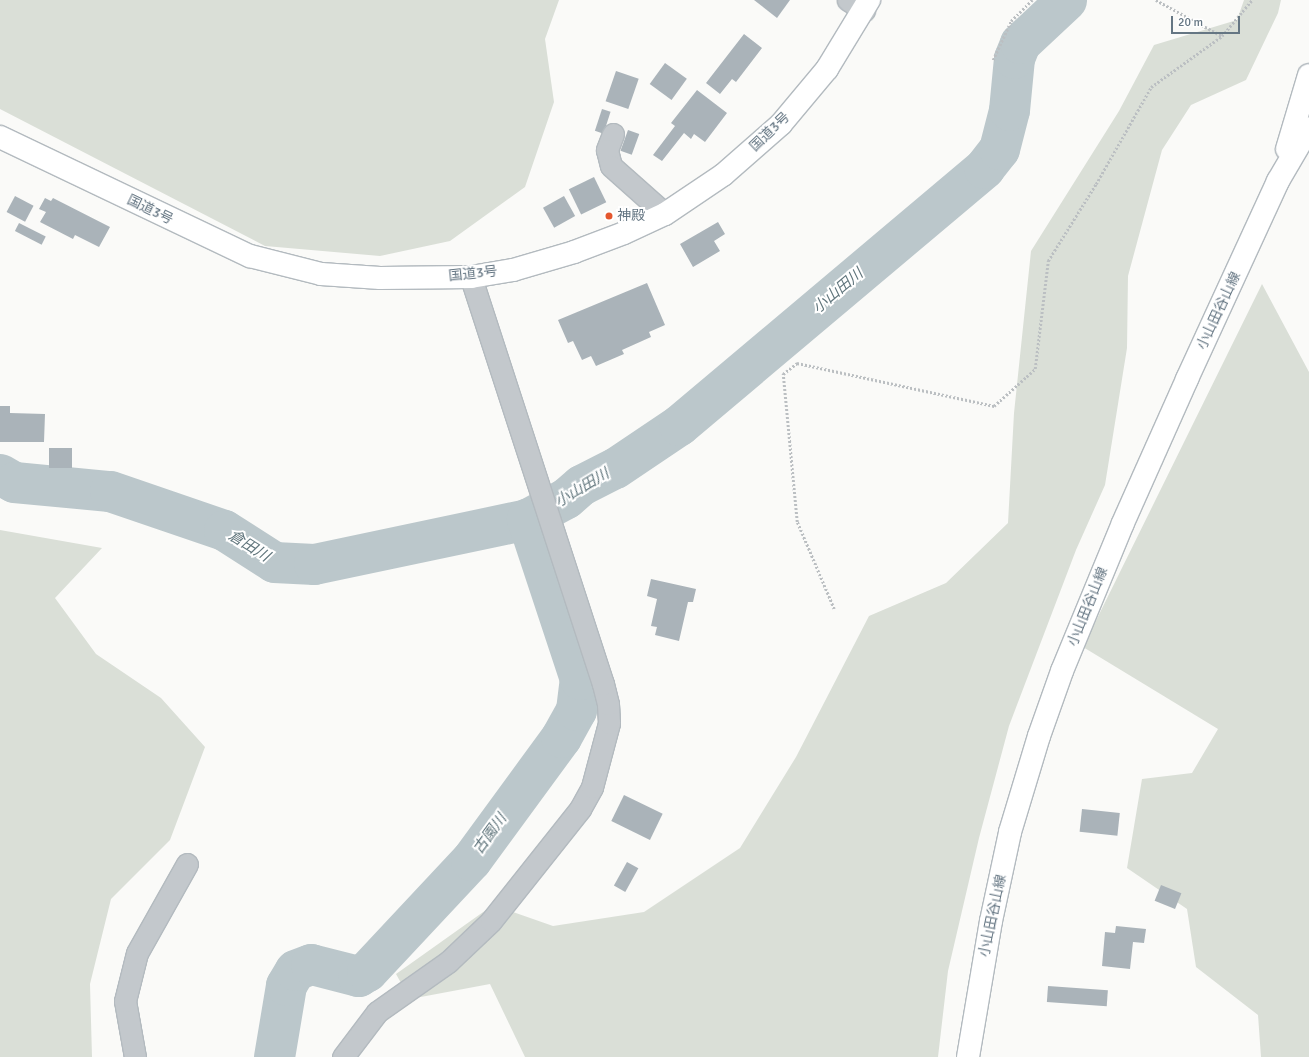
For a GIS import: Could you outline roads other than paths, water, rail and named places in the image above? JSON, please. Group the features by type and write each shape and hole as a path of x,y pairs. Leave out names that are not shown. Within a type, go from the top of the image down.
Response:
{"main road":[{"name":"国道3号","path":"0,137 250,256 321,274 380,278 471,277 513,270 574,252 665,214 723,175 781,124 827,69 861,3"},
{"name":"小山田谷山線","path":"1278,181 1309,75"},
{"name":"小山田谷山線","path":"968,1057 991,921 1010,832 1039,736 1062,671 1123,523 1278,181 1309,128"}],"street":[{"path":"613,134 607,150 611,166 665,214"},
{"path":"343,1057 377,1012 448,962 491,921 580,810 592,787 604,749 609,723 608,704 554,528 541,495 471,277"},
{"path":"135,1057 125,1001 137,953 187,864"}],"waterway":[{"name":"小山田川","path":"0,474 14,482 110,491 224,530 274,562 314,564 527,519 566,498 581,485 615,468 679,425 984,168 999,149 1009,110 1014,58 1020,43 1066,0"},
{"name":"古園川","path":"274,1057 286,985 295,970 311,964 358,976 367,971 471,860 561,737 576,710 580,679 527,519"}],"place":[{"name":"神殿","path":"609,216"}],"water label":[{"name":"倉田川","path":"249,546"}]}
